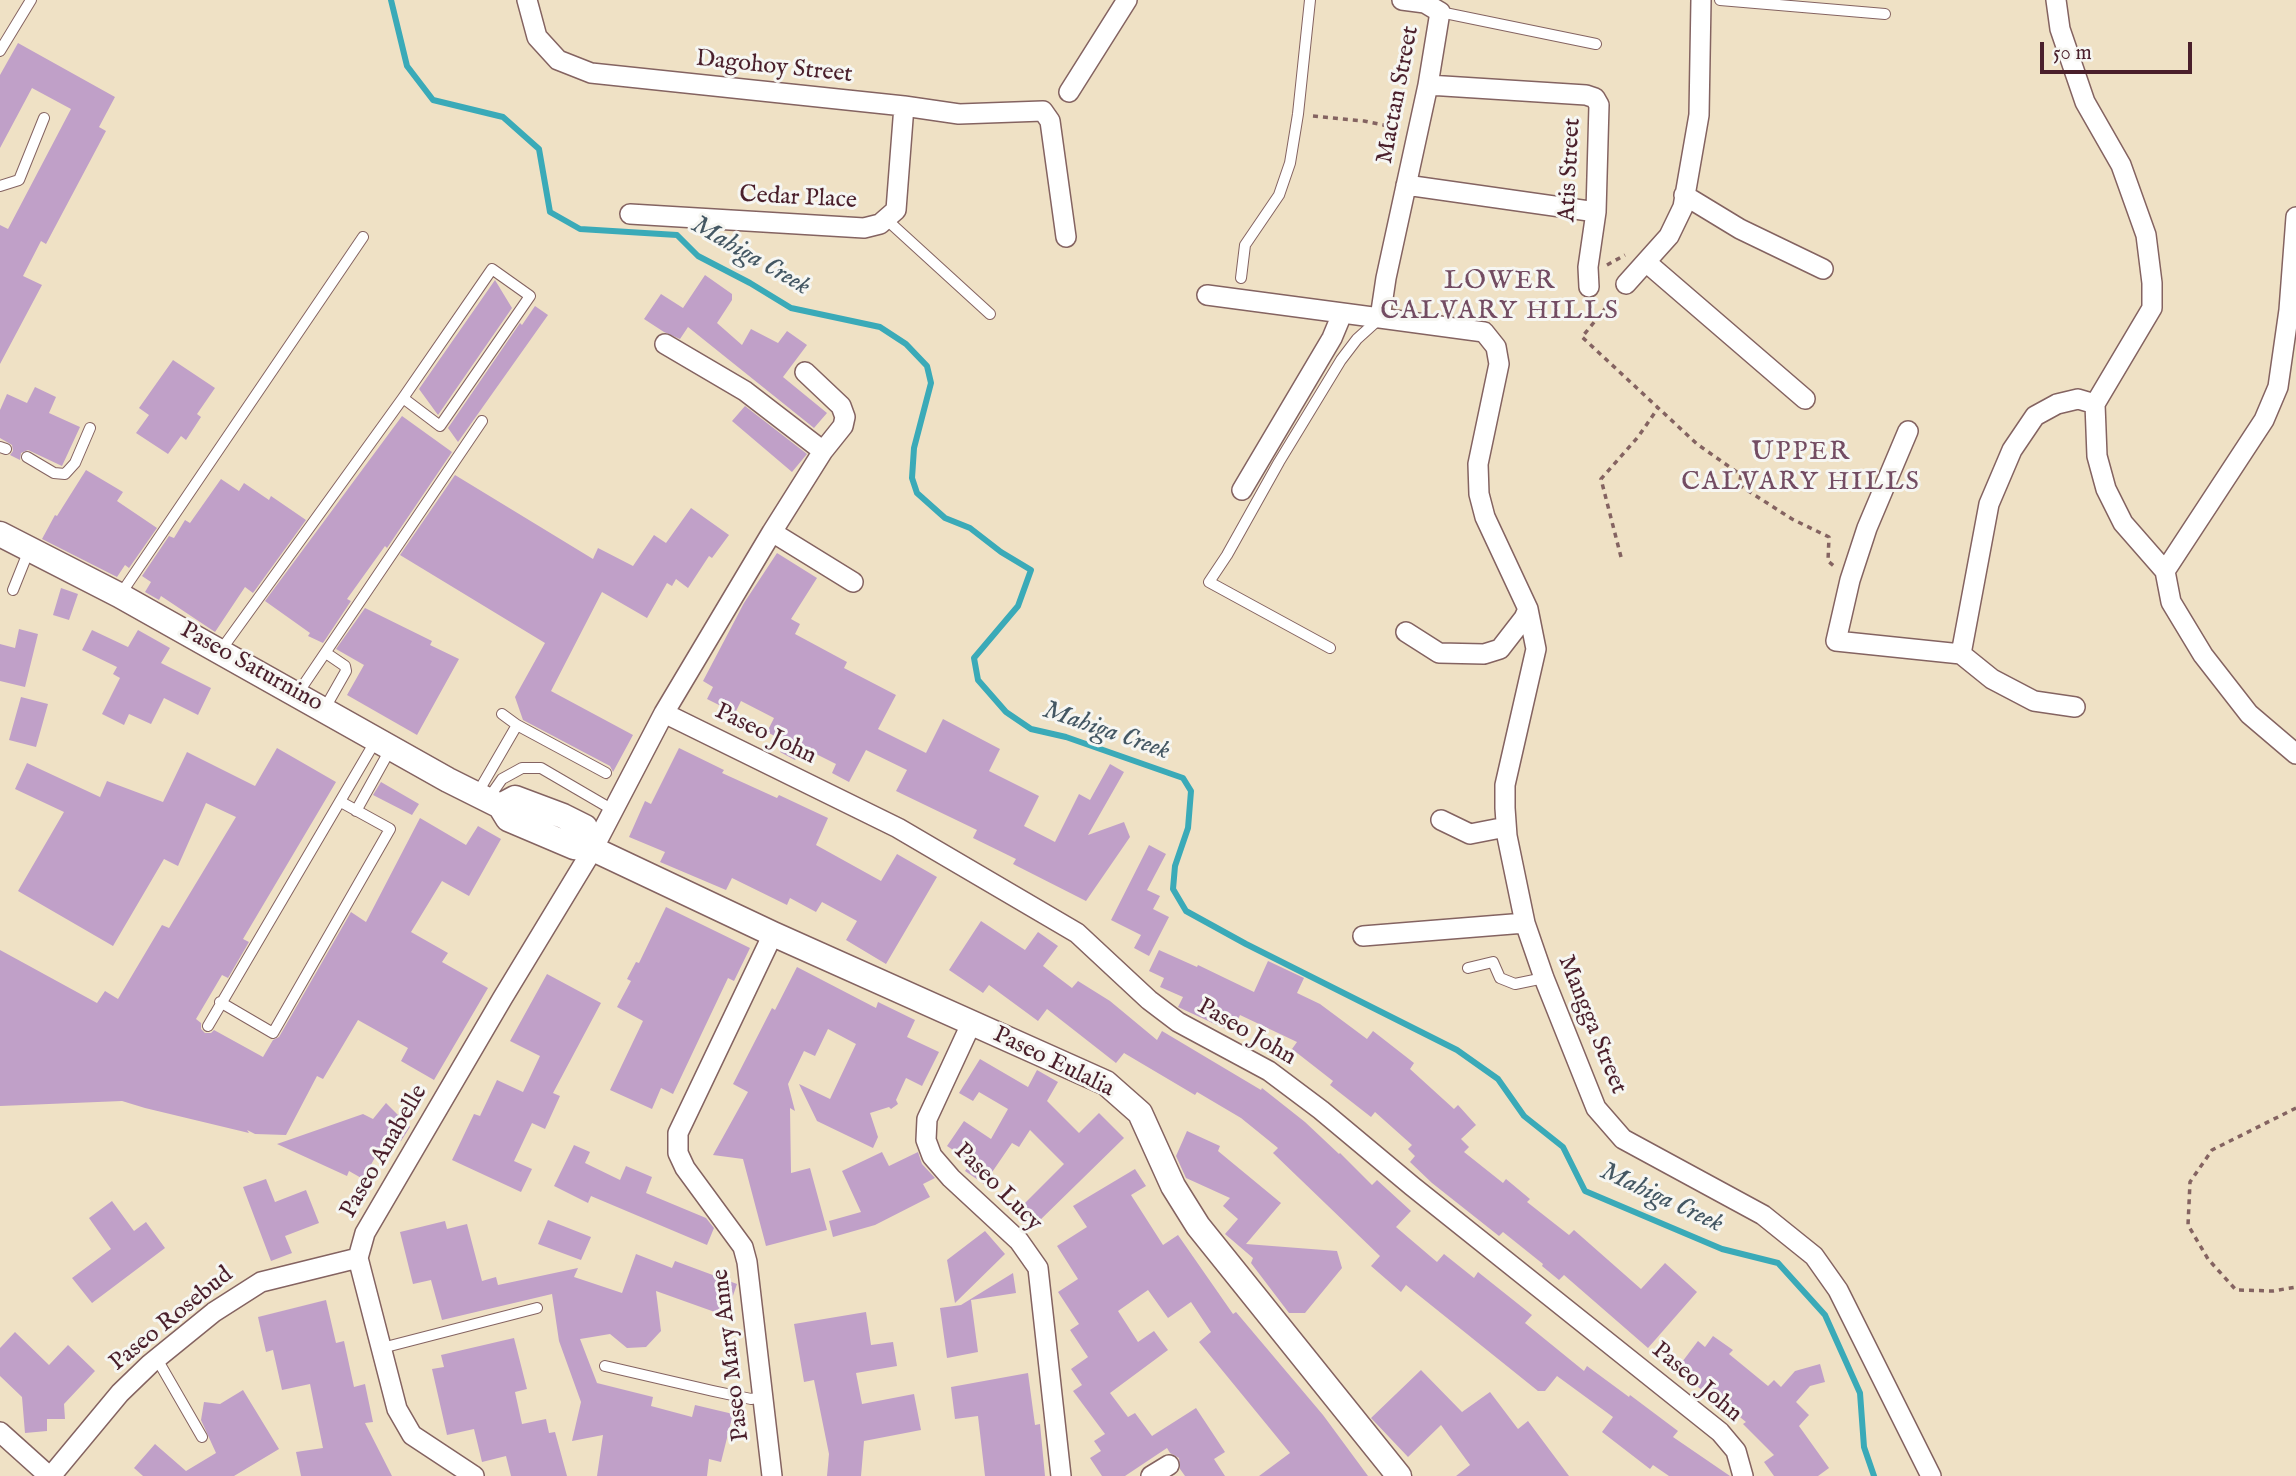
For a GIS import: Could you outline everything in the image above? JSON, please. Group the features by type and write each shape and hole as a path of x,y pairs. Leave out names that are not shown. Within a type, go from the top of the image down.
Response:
{"street":[{"name":"Dagohoy Street","path":"527,0 537,37 558,60 591,73 959,114 1043,111 1050,121 1066,237"},
{"path":"1069,92 1127,0"},
{"name":"Mactan Street","path":"1380,318 1440,12 1425,3 1402,0"},
{"path":"1626,284 1669,236 1683,207 1699,116 1701,0"},
{"path":"2056,0 2060,29 2085,102 2120,165 2146,235 2152,283 2152,308 2095,404 2097,456 2106,489 2123,523 2165,571 2171,602 2203,655 2249,715 2296,754"},
{"name":"Atis Street","path":"1427,85 1586,95 1595,98 1599,105 1596,212 1588,267 1589,287"},
{"name":"Cedar Place","path":"630,214 864,228 887,220 896,210 904,106"},
{"path":"1406,186 1596,212"},
{"path":"1684,195 1740,229 1823,270"},
{"path":"2165,571 2264,420 2278,387 2289,310 2296,217"},
{"path":"1646,262 1805,399"},
{"name":"Mangga Street","path":"1207,295 1484,332 1496,347 1499,364 1478,464 1479,494 1485,517 1528,609 1536,649 1505,785 1506,827 1525,923 1544,978 1597,1108 1623,1139 1763,1215 1814,1255 1838,1290 1931,1476"},
{"path":"1242,490 1332,338 1342,314"},
{"path":"664,344 744,391 823,452"},
{"name":"Paseo Anabelle","path":"474,1476 412,1435 397,1409 358,1258 365,1233 593,849 664,713 772,532 823,452 843,426 845,417 841,406 805,372"},
{"path":"1961,654 1990,504 2012,450 2035,416 2057,404 2078,399 2095,404"},
{"path":"1908,431 1867,528 1850,580 1836,641 1961,654 1992,679 2034,701 2076,707"},
{"path":"772,532 853,582"},
{"name":"Paseo Saturnino","path":"0,534 119,595 488,800 508,818 574,847 593,849"},
{"path":"1406,632 1439,653 1484,654 1500,649 1528,609"},
{"name":"Paseo John","path":"664,713 898,828 1077,933 1149,1000 1178,1023 1269,1070 1321,1110 1720,1432 1736,1451 1743,1476"},
{"path":"1441,820 1470,834 1506,827"},
{"name":"Paseo Eulalia","path":"593,849 773,934 1106,1083 1140,1113 1173,1186 1198,1226 1399,1476"},
{"path":"1363,936 1525,923"},
{"name":"Paseo Mary Anne","path":"772,1476 743,1247 685,1168 678,1153 678,1133 773,934"},
{"name":"Paseo Lucy","path":"971,1024 927,1119 926,1140 932,1156 951,1178 1019,1241 1038,1268 1061,1476"},
{"name":"Paseo Rosebud","path":"50,1476 120,1393 156,1359 214,1312 261,1282 358,1258"},
{"path":"0,1433 50,1476"},
{"path":"1152,1476 1169,1465"}],"lane":[{"path":"0,51 31,0"},
{"path":"1241,278 1245,245 1279,195 1290,163 1311,0"},
{"path":"1720,0 1885,14"},
{"path":"1440,12 1596,44"},
{"path":"0,186 19,180 44,118"},
{"path":"887,220 990,314"},
{"path":"119,595 363,237"},
{"path":"220,651 403,398 492,269 530,296 440,426 403,398"},
{"path":"1329,648 1209,582 1341,360 1357,339 1380,318"},
{"path":"298,694 482,421"},
{"path":"27,457 54,473 65,474 75,463 89,428"},
{"path":"13,590 29,550"},
{"path":"324,709 346,671 345,666 326,653"},
{"path":"502,714 517,725 606,773"},
{"path":"488,800 517,725"},
{"path":"208,1026 341,802 384,744"},
{"path":"356,811 384,744"},
{"path":"488,800 502,779 522,768 541,768 613,810"},
{"path":"220,1002 273,1032 390,829 341,802"},
{"path":"1468,968 1493,962 1500,978 1515,984 1544,978"},
{"path":"382,1348 537,1308"},
{"path":"156,1359 202,1437"},
{"path":"605,1366 713,1391 751,1398 762,1397"}],"path":[{"path":"1298,114 1364,121 1418,132"},
{"path":"1626,284 1582,337 1697,444 1741,475 1739,485 1792,519 1829,537 1828,561 1850,580"},
{"path":"1621,556 1601,480 1638,437 1658,408"},
{"path":"2296,1108 2212,1150 2190,1182 2188,1225 2208,1259 2236,1290 2273,1291 2296,1287"}],"building":[{"path":"18,43 115,97 99,127 106,131 46,244 41,241 23,276 42,285 0,364 0,225 8,229 71,109 32,88 0,148 0,75"},
{"path":"705,275 732,294 732,300 717,323 742,345 751,329 778,343 787,331 807,345 783,377 827,413 814,428 688,327 680,339 644,319 661,294 683,308"},
{"path":"495,280 512,308 438,415 419,389"},
{"path":"535,306 548,315 458,442 448,428 520,323 522,325"},
{"path":"173,360 215,388 197,414 201,417 186,440 181,436 168,454 136,433 149,415 139,408"},
{"path":"35,387 56,397 49,413 80,427 62,466 28,450 21,453 20,460 10,455 13,451 12,445 0,438 0,410 7,394 27,403"},
{"path":"745,406 807,454 792,472 732,421"},
{"path":"402,416 452,452 387,548 385,546 347,599 351,601 323,643 308,636 310,633 265,601"},
{"path":"86,470 123,492 117,501 157,528 129,568 125,565 117,577 42,539"},
{"path":"455,475 593,559 598,548 633,566 654,535 666,543 691,508 729,535 712,558 709,556 688,588 676,579 672,586 667,583 647,618 602,592 551,691 633,735 613,772 610,766 523,720 515,697 545,643 400,555"},
{"path":"221,479 239,491 244,483 269,500 271,496 306,520 253,593 245,587 215,632 161,596 159,600 145,592 151,582 142,576 169,536 174,538 185,520 190,523"},
{"path":"777,553 817,578 791,619 800,624 795,634 847,662 844,668 896,695 878,729 926,753 943,719 1000,749 989,771 1039,796 1024,826 1055,842 1079,794 1090,800 1110,764 1124,772 1088,835 1124,822 1130,837 1086,901 1013,864 1016,859 973,838 977,830 896,791 907,770 866,750 849,782 832,773 836,764 802,747 795,760 780,752 786,742 767,732 774,718 741,701 735,713 707,699 713,687 703,681 744,603"},
{"path":"61,588 78,594 69,620 53,615"},
{"path":"365,608 432,641 430,645 459,659 417,735 347,695 364,665 336,649"},
{"path":"19,629 38,634 25,687 0,681 0,644 15,648"},
{"path":"92,630 128,647 138,630 170,648 161,663 211,688 198,715 164,698 151,724 129,714 124,725 102,714 120,678 113,674 117,667 82,650"},
{"path":"21,697 48,704 36,747 9,740"},
{"path":"277,748 336,782 243,939 249,942 228,978 222,975 196,1019 205,1033 214,1030 263,1057 273,1040 279,1037 351,912 366,922 420,818 466,845 478,826 501,839 469,896 442,881 411,932 448,953 442,962 488,988 434,1080 401,1061 408,1048 358,1020 323,1079 317,1076 286,1135 255,1134 247,1130 249,1133 122,1101 0,1106 0,950 97,1003 105,991 118,999 162,925 169,928 236,817 206,803 178,866 164,859 113,946 18,891 64,812 15,789 27,763 100,797 107,781 163,802 187,752 255,786"},
{"path":"679,748 724,770 722,773 828,818 816,845 881,881 897,854 937,877 886,964 846,940 857,921 822,902 816,912 790,898 787,905 732,878 726,890 660,862 665,852 629,837 645,801 651,804"},
{"path":"381,782 419,804 412,815 373,795"},
{"path":"1149,845 1166,854 1147,890 1160,896 1153,909 1169,917 1149,956 1134,948 1141,935 1111,920"},
{"path":"666,907 750,948 734,981 728,978 673,1094 661,1088 652,1109 610,1090 643,1021 617,1007 631,981 627,979 636,962 639,963"},
{"path":"981,921 1025,950 1038,932 1058,946 1043,966 1072,988 1078,981 1110,1001 1157,1040 1162,1031 1261,1090 1262,1088 1305,1122 1372,1185 1377,1180 1411,1211 1396,1227 1437,1262 1444,1254 1474,1278 1478,1272 1532,1315 1525,1323 1584,1371 1587,1366 1629,1397 1630,1395 1678,1431 1673,1437 1730,1476 1669,1476 1653,1465 1650,1469 1602,1432 1613,1417 1557,1376 1545,1391 1538,1391 1406,1285 1401,1292 1371,1266 1380,1256 1273,1153 1278,1148 1241,1118 1197,1092 1195,1095 1124,1053 1116,1063 1047,1009 1038,1021 989,985 983,993 949,970"},
{"path":"1159,950 1254,992 1268,961 1304,978 1297,993 1320,1004 1367,1039 1373,1031 1414,1063 1410,1069 1454,1109 1458,1105 1476,1125 1461,1139 1469,1147 1464,1152 1503,1183 1506,1179 1530,1199 1527,1202 1569,1235 1574,1230 1641,1289 1665,1263 1697,1292 1648,1348 1564,1275 1559,1280 1503,1232 1499,1236 1432,1183 1410,1162 1415,1156 1408,1149 1412,1145 1375,1112 1371,1117 1330,1085 1333,1081 1292,1049 1297,1042 1240,1015 1232,1032 1178,1007 1183,997 1160,987 1164,978 1149,971"},
{"path":"797,967 876,1008 878,1002 915,1020 907,1037 939,1052 922,1086 906,1078 896,1100 898,1104 891,1109 889,1107 870,1113 878,1137 873,1148 817,1121 799,1084 830,1099 856,1044 828,1029 815,1056 804,1051 788,1084 795,1111 790,1108 791,1173 810,1168 827,1230 766,1246 743,1159 713,1155 748,1092 733,1084 772,1008 775,1010"},
{"path":"547,974 601,1003 553,1093 560,1096 545,1129 532,1123 514,1161 532,1169 521,1192 452,1160 474,1114 480,1116 497,1080 523,1092 540,1056 510,1041"},
{"path":"980,1059 1028,1087 1037,1070 1058,1082 1047,1101 1079,1133 1099,1113 1124,1138 1034,1226 1018,1210 1064,1164 1030,1130 1019,1147 1012,1143 984,1184 965,1171 971,1162 947,1146 964,1121 991,1139 1008,1109 979,1092 973,1101 959,1093"},
{"path":"386,1103 410,1127 401,1141 388,1134 363,1179 349,1171 347,1176 277,1144 363,1114 373,1119"},
{"path":"1187,1131 1220,1146 1218,1151 1281,1203 1246,1244 1337,1251 1342,1268 1305,1313 1289,1313 1251,1263 1253,1258 1225,1234 1238,1219 1223,1206 1230,1198 1186,1178 1176,1156"},
{"path":"574,1145 590,1152 585,1163 620,1180 626,1166 652,1177 646,1193 706,1218 714,1228 707,1245 591,1196 588,1203 554,1186"},
{"path":"882,1152 889,1166 918,1152 922,1164 935,1178 923,1184 930,1197 875,1225 833,1237 829,1221 861,1212 842,1171"},
{"path":"1135,1169 1146,1186 1131,1195 1163,1245 1178,1235 1233,1314 1236,1312 1323,1415 1368,1476 1259,1476 1290,1453 1199,1342 1211,1332 1191,1302 1168,1318 1148,1290 1118,1311 1138,1342 1154,1331 1168,1350 1110,1393 1128,1417 1135,1413 1152,1436 1196,1408 1225,1452 1214,1459 1225,1476 1185,1476 1180,1469 1179,1458 1167,1448 1125,1476 1102,1476 1090,1458 1101,1451 1094,1441 1105,1434 1073,1391 1082,1385 1071,1369 1088,1357 1070,1330 1079,1324 1058,1292 1078,1279 1057,1246 1087,1227 1073,1206"},
{"path":"266,1179 275,1202 306,1190 319,1223 285,1236 292,1253 271,1261 243,1187"},
{"path":"112,1201 134,1231 146,1222 165,1248 92,1303 72,1278 111,1249 89,1218"},
{"path":"548,1220 591,1237 581,1260 538,1244"},
{"path":"445,1221 447,1229 467,1224 482,1281 496,1277 498,1285 578,1268 574,1277 622,1293 636,1254 672,1268 675,1261 737,1284 726,1316 656,1291 661,1331 646,1347 627,1348 610,1334 580,1339 597,1383 653,1397 651,1406 692,1417 695,1405 733,1414 721,1462 709,1459 707,1476 597,1476 603,1435 572,1441 581,1402 559,1341 552,1294 442,1320 431,1280 413,1284 400,1232"},
{"path":"985,1231 1005,1254 955,1303 947,1260"},
{"path":"1013,1273 1016,1293 971,1300 978,1352 947,1358 940,1308 961,1305"},
{"path":"326,1300 336,1343 344,1341 354,1387 365,1384 373,1422 365,1423 392,1476 301,1476 296,1452 323,1448 310,1384 282,1390 273,1350 266,1352 258,1317"},
{"path":"866,1312 871,1345 893,1342 897,1366 856,1373 862,1404 914,1394 921,1430 864,1441 861,1476 827,1476 829,1454 814,1380 804,1382 794,1324"},
{"path":"15,1332 49,1365 68,1345 95,1371 64,1404 65,1419 47,1419 47,1431 25,1433 22,1397 0,1376 0,1348"},
{"path":"1713,1336 1733,1350 1729,1354 1768,1386 1774,1380 1781,1387 1795,1371 1820,1364 1825,1382 1810,1386 1796,1402 1809,1415 1799,1426 1829,1468 1818,1476 1774,1476 1764,1462 1774,1455 1743,1424 1746,1422 1704,1388 1702,1390 1676,1370 1698,1341 1705,1347"},
{"path":"514,1338 527,1389 515,1392 522,1424 546,1419 549,1433 555,1432 567,1476 511,1476 506,1456 482,1462 474,1429 447,1435 432,1369 444,1367 441,1355"},
{"path":"1421,1370 1462,1412 1490,1392 1518,1429 1528,1421 1569,1476 1456,1476 1470,1465 1441,1425 1408,1457 1371,1418"},
{"path":"1028,1373 1035,1425 1040,1424 1045,1476 985,1476 978,1416 955,1419 951,1387"},
{"path":"243,1390 279,1449 234,1476 143,1476 134,1468 155,1444 186,1471 216,1453 201,1420 204,1402 220,1404"}],"waterway":[{"name":"Mahiga Creek","path":"391,0 407,66 433,100 503,117 539,149 550,212 580,229 677,235 698,256 791,308 880,327 906,344 927,366 931,383 914,448 912,478 917,493 945,518 970,528 1001,552 1031,570 1018,606 974,658 978,680 1006,712 1031,729 1066,737 1183,778 1191,791 1188,828 1175,866 1173,889 1186,911 1457,1050 1498,1079 1524,1116 1563,1147 1585,1191 1722,1249 1778,1263 1825,1315 1860,1393 1864,1447 1874,1476"}],"district":[{"name":"LOWER CALVARY HILLS","path":"1500,298"},
{"name":"UPPER CALVARY HILLS","path":"1801,469"}]}
